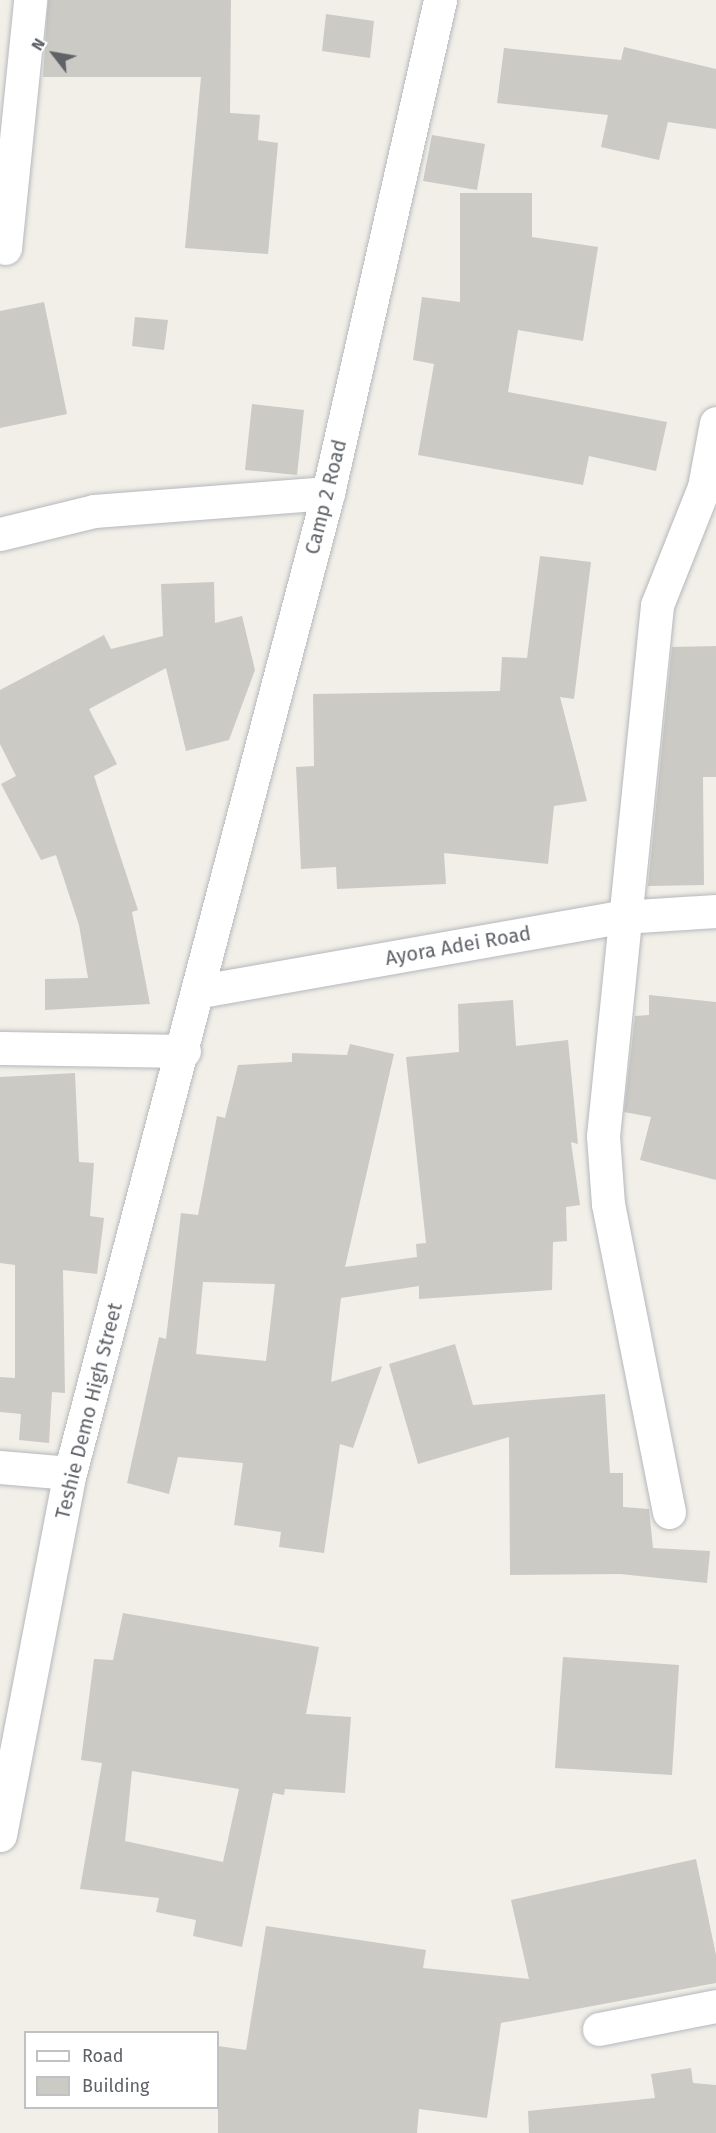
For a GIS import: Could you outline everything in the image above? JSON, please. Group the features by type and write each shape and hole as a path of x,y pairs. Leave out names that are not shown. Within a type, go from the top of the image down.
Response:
{"street":[{"path":"5,248 30,0"},
{"name":"Camp 2 Road","path":"201,991 328,493 440,0"},
{"path":"669,1512 603,1163 622,917 657,605 704,487 716,423"},
{"path":"0,534 94,511 328,493"},
{"name":"Ayora Adei Road","path":"201,991 622,917 716,911"},
{"name":"Teshie Demo High Street","path":"0,1835 70,1473 201,991"},
{"path":"0,1048 184,1051"},
{"path":"0,1467 70,1473"},
{"path":"599,2030 716,2006"}],"building":[{"path":"48,0 231,0 230,113 260,115 258,140 278,143 268,254 185,248 201,77 43,77"},
{"path":"326,14 374,21 370,58 322,51"},
{"path":"624,47 716,69 716,129 668,122 659,160 601,147 608,115 497,103 504,48 621,60"},
{"path":"432,135 485,144 477,190 423,181"},
{"path":"460,193 532,193 532,237 598,247 583,341 518,330 508,392 667,422 656,471 589,456 583,485 418,455 434,364 413,360 422,297 460,302"},
{"path":"44,302 67,414 0,428 0,311"},
{"path":"135,317 168,320 164,350 132,346"},
{"path":"252,404 304,410 297,475 245,470"},
{"path":"540,556 591,562 574,699 560,697 587,801 554,806 548,864 444,853 446,884 337,889 336,867 301,869 296,767 314,766 313,694 500,691 502,657 527,658"},
{"path":"214,582 215,623 242,616 255,670 229,740 186,751 166,668 89,709 117,764 94,776 138,910 132,912 150,1004 45,1010 45,979 88,978 79,925 56,855 41,860 1,784 16,776 0,744 0,690 104,635 111,649 163,636 161,584"},
{"path":"716,646 716,777 703,777 704,885 648,886 672,647"},
{"path":"649,995 716,1002 716,1180 640,1160 651,1117 624,1112 635,1016 649,1015"},
{"path":"513,1000 516,1046 568,1040 578,1144 571,1142 580,1205 566,1207 567,1241 553,1242 552,1290 419,1299 419,1286 341,1298 331,1382 382,1366 353,1448 340,1444 324,1553 279,1547 281,1532 234,1525 243,1463 178,1457 169,1494 127,1483 159,1337 166,1339 181,1213 198,1215 217,1116 225,1118 238,1065 292,1062 292,1053 347,1055 350,1044 394,1054 345,1267 417,1257 416,1244 426,1243 406,1057 459,1052 458,1004","holes":["203,1282 275,1284 266,1361 196,1354"]},
{"path":"75,1073 79,1162 94,1163 90,1216 104,1218 97,1274 63,1270 65,1393 52,1392 49,1443 19,1440 21,1414 0,1412 0,1377 15,1378 15,1265 0,1263 0,1077"},
{"path":"455,1344 473,1405 605,1394 610,1473 623,1473 623,1507 649,1509 653,1548 710,1551 707,1583 620,1574 510,1575 509,1437 418,1464 389,1364"},
{"path":"123,1613 319,1647 306,1714 351,1717 345,1793 285,1789 284,1795 273,1793 242,1947 193,1936 196,1920 156,1912 159,1898 80,1889 102,1763 81,1760 94,1659 113,1660","holes":["132,1771 239,1789 223,1862 125,1841"]},
{"path":"563,1657 679,1665 672,1775 555,1768"},
{"path":"696,1859 716,1955 716,1983 501,2023 487,2118 419,2109 417,2133 218,2133 219,2046 246,2050 266,1926 426,1950 423,1968 529,1979 511,1900"},
{"path":"691,2068 693,2083 716,2085 716,2133 529,2133 528,2111 655,2098 651,2074"}]}
